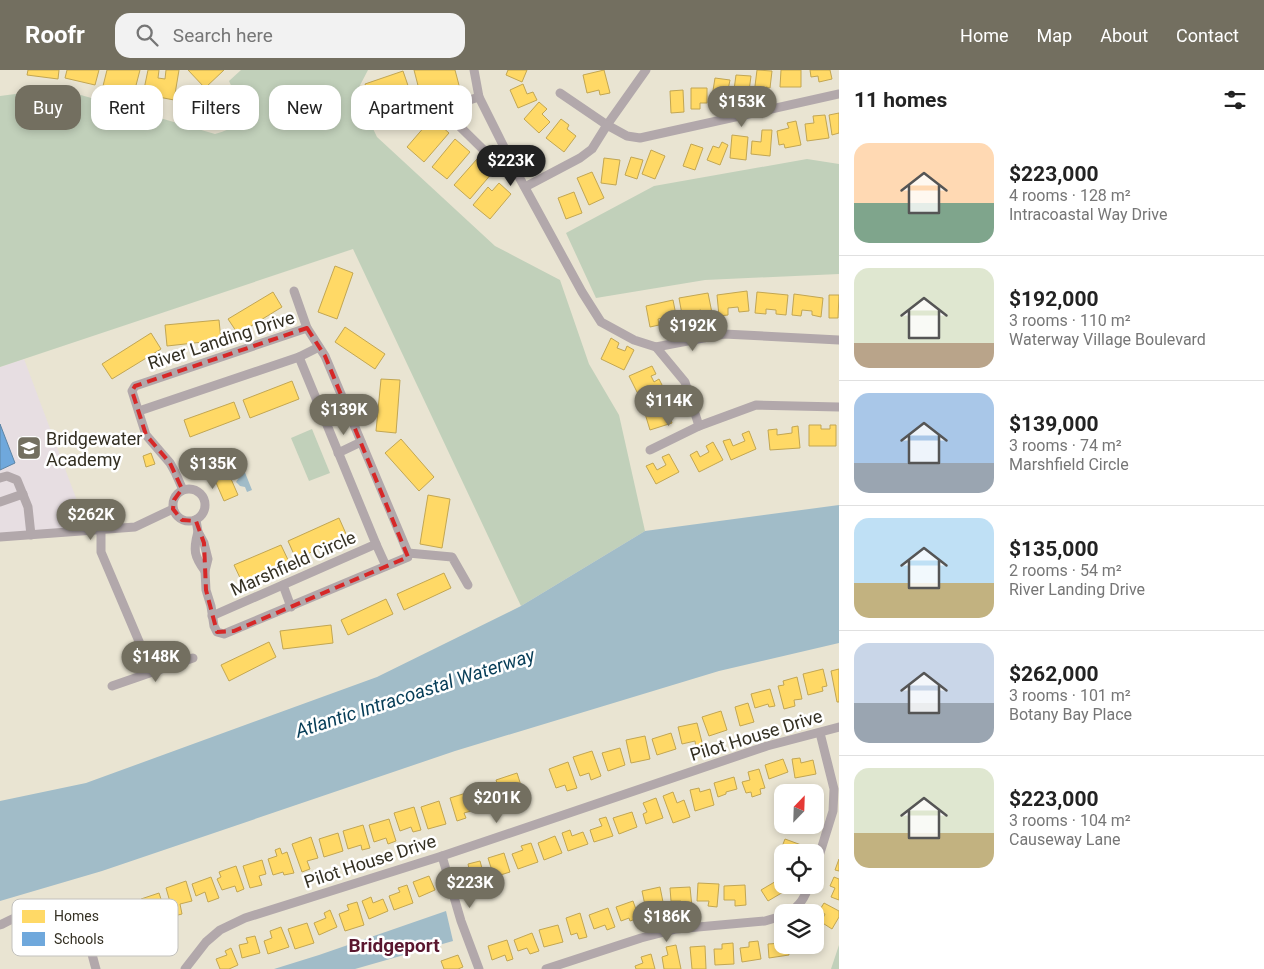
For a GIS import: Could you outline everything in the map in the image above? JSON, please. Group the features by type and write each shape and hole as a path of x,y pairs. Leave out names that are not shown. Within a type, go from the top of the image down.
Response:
{"street":[{"path":"474,70 479,97 518,175 582,292 601,322 634,340 656,347 724,334 839,340"},
{"path":"525,187 580,158 592,149 646,70"},
{"path":"560,93 607,125 627,136 640,138 839,94"},
{"path":"472,99 479,97"},
{"path":"464,130 504,170 518,175"},
{"path":"294,291 307,328"},
{"name":"River Landing Drive","path":"183,490 170,463 146,436 132,391 135,386 307,328 325,356 408,553"},
{"path":"139,411 299,357 319,347"},
{"path":"656,347 684,382 699,426"},
{"name":"Marshfield Circle","path":"212,616 376,544 299,357"},
{"path":"650,450 699,426 756,406 839,406"},
{"path":"338,452 361,442"},
{"path":"0,478 7,476 17,480 28,507 31,535"},
{"path":"192,489 203,496 205,509 196,520 182,520 173,509 176,496 183,490 192,489"},
{"path":"0,502 23,494"},
{"path":"0,537 135,527 173,509"},
{"path":"196,520 198,532 204,543 208,559 205,571 206,590 214,626 218,632 224,634 408,557 408,553 452,557 468,585"},
{"path":"101,529 101,552 152,672"},
{"path":"376,544 386,566"},
{"path":"283,585 292,606"},
{"path":"112,686 193,658"},
{"name":"Pilot House Drive","path":"185,969 206,942 220,930 245,918 442,856 766,746 839,727"},
{"path":"820,733 834,789 833,811 823,844"},
{"path":"442,856 461,921 478,969"},
{"path":"546,969 641,938 676,929 765,921 774,918"},
{"path":"0,925 12,920"},
{"path":"92,956 96,969"}],"highlighted area":[{"path":"307,328 325,356 408,557 234,631 217,632 206,590 204,543 196,521 182,520 173,509 174,500 182,489 170,463 146,435 132,391 135,386"}],"shaded area":[{"name":"Bridgewater Academy","path":"24,359 88,530 0,537 0,367"}],"green space":[{"path":"241,70 368,70 360,85 351,85 351,130 374,130 377,137 495,246 560,280 589,364 619,415 645,531 521,606 353,249 0,367 0,96 15,94 15,130 81,130 81,95 91,98 91,130 163,130 163,119 173,122 173,130 201,130 215,134 227,130 259,130 259,85 231,85 229,81"},
{"path":"807,159 839,164 839,274 705,280 596,298 566,233 654,186"},
{"path":"312,429 330,473 309,481 291,438"},
{"path":"839,945 839,969 831,969"}],"water":[{"path":"244,470 252,490 247,492 245,487 240,486 236,482 240,476 239,471"},
{"name":"Atlantic Intracoastal Waterway","path":"839,505 839,643 719,671 455,751 102,871 0,901 0,801 86,783 377,677 521,606 645,531"},
{"path":"446,911 453,941 355,969 274,969 319,955"}],"building: Homes":[{"path":"28,70 59,70 58,79 27,75"},
{"path":"67,70 99,70 95,85 65,78"},
{"path":"107,70 140,70 136,85 103,85"},
{"path":"148,70 159,70 158,78 165,79 166,70 179,70 176,85 173,85 173,100 163,98 163,85 145,85"},
{"path":"188,70 224,70 208,85 202,85"},
{"path":"414,70 455,70 459,85 418,85"},
{"path":"508,70 527,70 522,82 506,75"},
{"path":"604,70 610,93 600,95 599,90 587,93 583,75"},
{"path":"757,70 772,71 770,88 766,87 765,95 754,94"},
{"path":"781,70 801,70 801,87 780,87"},
{"path":"810,70 830,70 832,79 819,82 818,76 811,77"},
{"path":"403,71 408,85 365,85"},
{"path":"736,75 751,76 748,99 733,97"},
{"path":"715,78 730,80 725,105 711,103"},
{"path":"523,84 527,94 533,92 537,100 518,108 510,90"},
{"path":"691,88 707,88 707,103 700,103 700,109 691,109"},
{"path":"683,90 684,112 671,113 670,91"},
{"path":"539,102 547,109 542,114 550,122 539,133 524,119"},
{"path":"839,113 839,133 832,135 829,115"},
{"path":"825,115 829,138 807,141 805,124 814,123 813,116"},
{"path":"561,119 569,125 567,129 576,136 564,152 546,138"},
{"path":"796,121 801,145 785,148 784,144 779,145 777,131 789,128 787,123"},
{"path":"422,130 446,130 449,133 424,162 407,147"},
{"path":"762,130 772,130 770,156 751,154 752,141 761,142"},
{"path":"732,135 748,137 746,160 730,158"},
{"path":"455,139 470,152 447,179 432,167"},
{"path":"722,142 728,145 720,165 707,160 713,146 719,148"},
{"path":"691,144 703,148 695,170 683,166"},
{"path":"651,150 665,156 655,179 642,174"},
{"path":"631,157 643,160 637,179 625,175"},
{"path":"604,158 620,160 616,185 601,183"},
{"path":"477,159 493,172 470,199 454,185"},
{"path":"592,172 604,198 589,205 577,178"},
{"path":"499,183 511,194 490,219 473,205 488,187 492,191"},
{"path":"574,192 582,213 566,219 558,198"},
{"path":"335,266 353,273 337,319 318,312"},
{"path":"747,291 749,311 739,312 738,307 728,308 728,315 719,316 717,295"},
{"path":"273,292 282,307 238,334 228,319"},
{"path":"757,292 788,295 786,315 776,314 776,310 766,309 766,314 755,313"},
{"path":"708,293 712,313 702,315 701,310 691,312 692,319 683,320 679,298"},
{"path":"794,294 823,298 821,317 812,315 812,311 802,310 801,316 792,315"},
{"path":"829,295 839,295 838,318 829,318"},
{"path":"673,300 677,320 668,322 667,317 658,319 659,325 650,327 646,306"},
{"path":"219,320 221,340 167,346 165,325"},
{"path":"345,327 385,354 375,369 335,342"},
{"path":"151,333 161,349 112,379 102,364"},
{"path":"611,338 619,343 617,348 625,351 627,346 634,350 624,370 601,359"},
{"path":"652,366 656,374 651,376 654,382 659,379 663,387 640,398 629,376"},
{"path":"381,379 400,380 396,433 376,431"},
{"path":"292,381 299,399 250,418 243,400"},
{"path":"666,400 668,408 662,410 664,417 670,416 672,423 650,430 643,407"},
{"path":"234,402 240,418 190,437 184,420"},
{"path":"809,425 821,425 821,429 830,429 830,425 836,425 836,446 809,446"},
{"path":"798,426 800,448 770,450 768,430 777,429 777,435 792,433 792,427"},
{"path":"749,431 756,449 731,460 723,441 730,439 733,446 745,441 742,434"},
{"path":"401,439 434,477 419,491 385,453"},
{"path":"713,442 723,460 699,472 690,455 697,451 700,457 709,452 706,446"},
{"path":"151,453 155,464 146,467 143,456"},
{"path":"669,454 679,472 656,484 646,466 653,463 657,470 666,465 662,457"},
{"path":"228,472 238,495 224,501 214,478"},
{"path":"428,495 450,499 442,548 420,544"},
{"path":"339,518 347,536 296,559 288,541"},
{"path":"281,545 289,562 242,582 234,565"},
{"path":"444,573 451,588 404,610 397,594"},
{"path":"386,599 393,614 348,635 341,620"},
{"path":"331,625 333,643 283,649 280,631"},
{"path":"269,642 276,657 229,681 221,665"},
{"path":"823,669 827,686 822,687 823,691 808,695 803,674"},
{"path":"839,669 839,702 837,702 831,671"},
{"path":"797,677 802,699 794,700 795,706 784,709 778,686 784,685 783,681"},
{"path":"770,689 775,706 769,707 768,704 755,708 751,694"},
{"path":"748,703 754,722 740,726 735,707"},
{"path":"721,711 727,730 709,736 702,717"},
{"path":"697,723 703,746 696,748 695,741 682,744 678,727"},
{"path":"671,733 676,749 657,755 652,739"},
{"path":"645,736 650,759 631,763 626,740"},
{"path":"620,748 625,765 608,771 602,753"},
{"path":"592,751 601,776 591,780 589,773 580,776 573,757"},
{"path":"800,758 801,763 813,760 816,774 795,778 792,759"},
{"path":"783,759 788,772 769,779 765,765"},
{"path":"568,762 577,788 567,791 565,785 556,788 549,769"},
{"path":"759,769 765,788 760,789 761,794 752,797 751,792 746,793 742,782 750,780 748,772"},
{"path":"517,773 527,804 517,808 513,797 503,800 496,780"},
{"path":"734,777 737,789 726,792 726,794 718,797 714,783"},
{"path":"699,788 700,792 710,789 714,805 695,811 690,790"},
{"path":"673,792 677,803 684,800 690,817 673,823 663,796"},
{"path":"466,793 471,811 464,813 466,818 457,821 450,798"},
{"path":"656,798 663,818 646,824 643,814 647,812 643,803"},
{"path":"439,801 446,824 428,829 421,807"},
{"path":"414,807 421,830 413,832 411,827 400,831 394,813"},
{"path":"632,812 637,827 619,834 613,818"},
{"path":"606,817 613,836 594,842 590,830 602,826 599,819"},
{"path":"389,819 396,841 388,844 386,838 374,842 369,825"},
{"path":"363,825 370,848 362,850 361,845 348,849 343,831"},
{"path":"570,830 572,836 583,832 588,844 568,851 562,833"},
{"path":"338,833 343,851 324,857 319,839"},
{"path":"555,836 562,853 544,860 538,843"},
{"path":"311,837 318,858 307,861 310,869 302,872 292,844"},
{"path":"785,839 799,844 783,844"},
{"path":"531,843 538,862 518,869 512,854 523,850 521,846"},
{"path":"280,848 282,854 287,852 294,873 284,875 283,872 273,875 268,859 277,856 275,850"},
{"path":"504,853 510,872 494,877 488,858"},
{"path":"839,859 839,871 835,870"},
{"path":"262,860 266,874 259,876 262,885 250,888 243,866"},
{"path":"480,861 485,879 466,885 462,870 469,869 468,864"},
{"path":"236,866 244,889 237,892 235,886 222,890 217,879 221,877 219,872"},
{"path":"429,876 435,890 419,897 413,882"},
{"path":"211,877 219,898 208,902 205,892 196,896 192,884"},
{"path":"834,877 839,879 839,900 831,897 835,888 830,886"},
{"path":"186,881 192,901 180,904 182,914 178,915 178,899 169,899 166,888"},
{"path":"774,882 774,894 780,894 768,901 761,890"},
{"path":"698,883 719,884 717,907 708,906 709,901 697,901"},
{"path":"407,885 413,903 394,910 389,896 400,892 398,888"},
{"path":"745,885 746,905 735,906 735,900 724,900 724,886"},
{"path":"660,887 664,907 646,910 642,891"},
{"path":"690,887 692,907 682,908 681,901 671,901 670,888"},
{"path":"159,893 161,899 141,899"},
{"path":"371,897 373,903 383,899 388,911 369,919 362,901"},
{"path":"633,901 639,918 630,921 629,918 621,921 616,907"},
{"path":"357,902 364,925 345,931 339,914 349,910 347,905"},
{"path":"823,904 839,911 839,917 832,929 824,924"},
{"path":"608,908 615,927 607,930 605,925 594,929 589,915"},
{"path":"330,910 337,927 319,935 314,923 326,918 324,913"},
{"path":"580,913 587,937 579,939 577,933 571,935 566,918"},
{"path":"307,923 314,943 295,949 288,929"},
{"path":"558,925 563,942 544,947 539,930"},
{"path":"281,927 289,947 268,954 264,941 272,938 270,931"},
{"path":"532,933 539,951 530,954 527,948 518,951 514,940"},
{"path":"255,936 260,953 242,958 239,945 248,943 246,938"},
{"path":"507,940 513,959 507,961 505,955 492,960 488,946"},
{"path":"758,941 761,959 742,962 740,948 749,947 749,942"},
{"path":"733,943 734,964 715,965 714,949 722,949 722,944"},
{"path":"768,944 774,944 774,954 789,955 769,958"},
{"path":"676,945 681,969 664,969 662,957 668,955 666,947"},
{"path":"705,946 706,969 692,969 690,947"},
{"path":"231,948 238,965 229,969 220,969 216,959 227,955 225,951"},
{"path":"651,954 655,969 636,969 635,966 643,963 641,957"},
{"path":"458,955 463,967 444,969 441,961"}],"building: Schools":[{"path":"0,424 15,463 0,470"}],"place":[{"name":"Bridgewater Academy","path":"29,448"}],"district":[{"name":"Bridgeport","path":"394,945"}]}
